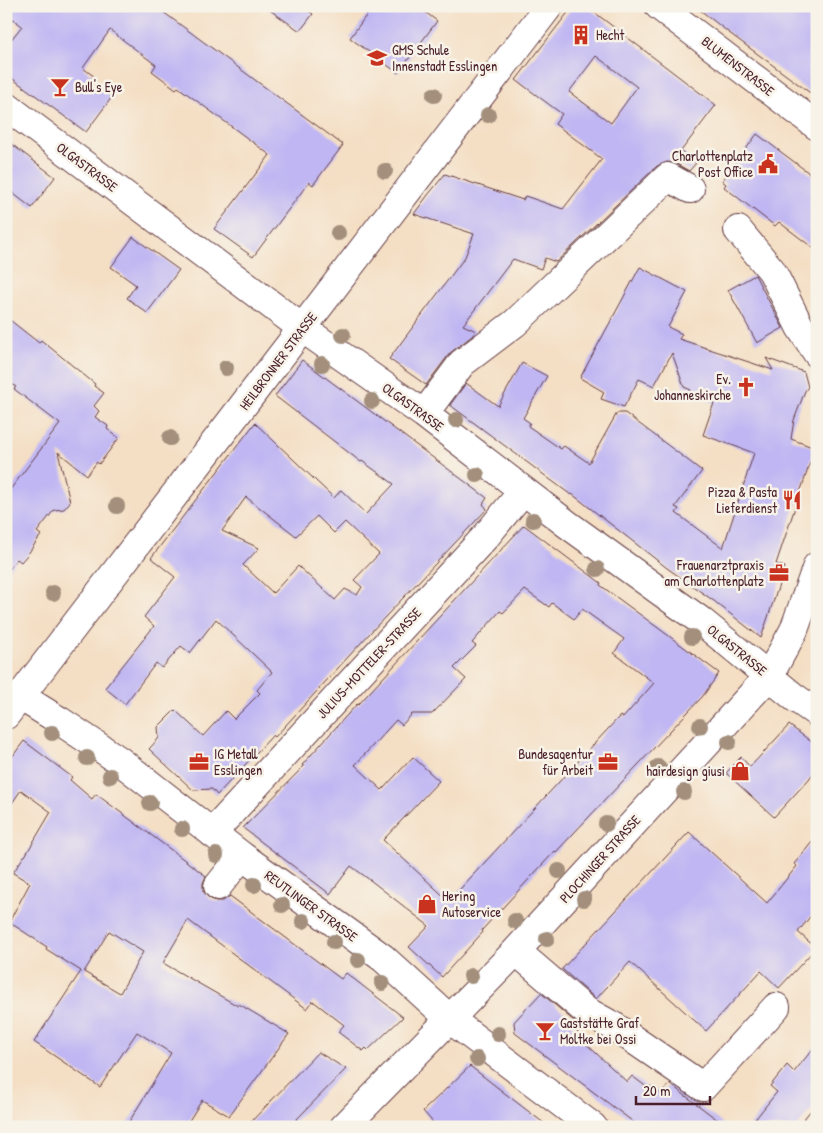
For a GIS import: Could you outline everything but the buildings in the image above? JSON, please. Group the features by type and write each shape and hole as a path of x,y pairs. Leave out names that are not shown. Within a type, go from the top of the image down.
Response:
{"street":[{"name":"HEILBRONNER STRASSE","path":"13,705 549,6"},
{"name":"BLUMENSTRASSE","path":"659,6 817,126"},
{"name":"OLGASTRASSE","path":"6,106 302,328 424,414 567,524 701,621 794,697 817,713"},
{"path":"424,414 462,363 515,324 668,177 690,190"},
{"path":"738,230 772,271 800,327 817,353"},
{"name":"JULIUS-MOTTELER-STRASSE","path":"212,833 480,542 523,491"},
{"name":"PLOCHINGER STRASSE","path":"344,1127 516,951 769,676 794,630 817,566"},
{"name":"REUTLINGER STRASSE","path":"13,705 104,750 242,856 376,953 450,1020 593,1127"},
{"path":"218,886 242,856"},
{"path":"516,951 586,1011 614,1027 703,1087 776,1007"}],"place":[{"name":"Hecht","path":"581,35"},
{"name":"GMS Schule Innenstadt Esslingen","path":"377,58"},
{"name":"Bull's Eye","path":"60,87"},
{"name":"Charlottenplatz Post Office","path":"768,164"},
{"name":"Ev. Johanneskirche","path":"746,387"},
{"name":"Pizza & Pasta Lieferdienst","path":"792,500"},
{"name":"Frauenarztpraxis am Charlottenplatz","path":"779,573"},
{"name":"IG Metall Esslingen","path":"199,762"},
{"name":"Bundesagentur für Arbeit","path":"608,762"},
{"name":"hairdesign giusi","path":"740,771"},
{"name":"Hering Autoservice","path":"427,904"},
{"name":"Gaststätte Graf Moltke bei Ossi","path":"545,1031"}]}
